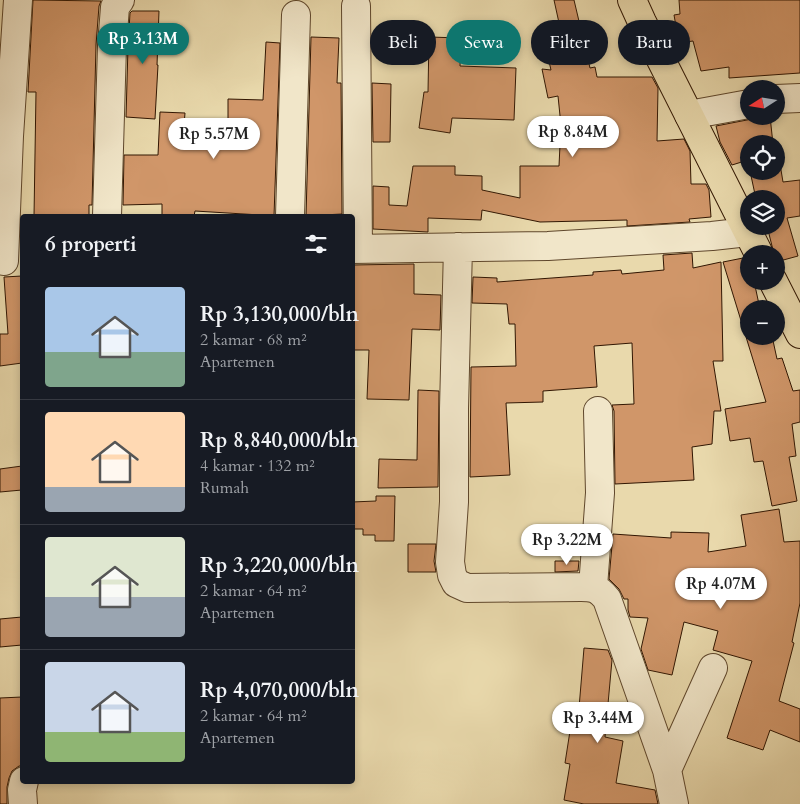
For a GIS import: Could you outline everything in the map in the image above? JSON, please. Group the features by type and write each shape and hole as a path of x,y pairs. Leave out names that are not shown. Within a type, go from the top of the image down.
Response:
{"main road":[{"path":"632,0 754,243"},
{"path":"778,290 800,334"}],"street":[{"path":"9,261 9,136 18,0"},
{"path":"107,214 112,46 116,7 120,0"},
{"path":"356,6 355,249 558,245 712,236 754,243"},
{"path":"290,214 296,15"},
{"path":"785,99 800,98"},
{"path":"689,115 740,106"},
{"path":"458,247 454,502 450,562 452,575 456,583 466,588 593,587 600,591 607,599 667,770 674,804"},
{"path":"593,587 600,493 598,411"},
{"path":"667,770 713,668"},
{"path":"23,784 23,804"}],"building":[{"path":"33,0 101,1 96,45 92,205 89,205 89,214 34,214 36,92 28,92"},
{"path":"554,0 574,0 579,20 558,20"},
{"path":"679,0 800,0 800,73 729,78 729,67 701,71 693,41 690,41 690,20 675,20 674,15 680,14"},
{"path":"132,11 159,11 155,119 126,117 128,47 130,13"},
{"path":"311,37 339,38 337,83 341,83 342,214 306,214"},
{"path":"436,37 446,38 446,65 516,68 514,120 452,118 450,133 419,128 424,92 428,92 428,65 436,65"},
{"path":"266,42 280,43 274,214 195,211 194,214 162,214 162,204 123,205 124,155 158,155 160,112 185,113 183,138 228,140 228,99 263,100"},
{"path":"550,65 589,65 590,68 595,67 597,77 652,77 658,88 657,141 684,139 690,151 691,184 706,184 709,190 711,217 689,219 690,222 627,226 627,220 540,222 482,210 481,220 428,218 428,232 373,229 373,186 389,187 389,205 407,206 413,166 455,166 455,175 482,176 482,190 520,198 520,166 559,166 560,145 563,145 558,96 548,98 542,69 551,70"},
{"path":"372,83 391,84 390,142 373,142"},
{"path":"740,121 740,125 771,125 772,135 740,135 740,162 732,165 720,142 716,126"},
{"path":"752,180 783,180 783,182 800,180 800,216 787,218 798,256 785,260 785,245 772,245 769,235 785,235 785,190 754,190"},
{"path":"692,253 693,268 721,262 723,361 713,361 721,411 714,411 712,444 692,447 694,480 615,484 614,411 612,405 634,404 632,343 594,346 597,387 543,391 543,402 506,403 510,475 470,477 471,367 516,366 515,324 509,324 507,304 472,303 473,277 497,278 497,282 593,275 593,272 621,270 622,274 664,270 663,255"},
{"path":"740,259 740,290 756,290 758,300 740,300 740,317 723,262"},
{"path":"414,264 414,294 441,295 440,330 412,329 409,400 367,399 369,350 355,350 355,265"},
{"path":"20,276 20,363 0,366 0,334 8,334 4,277"},
{"path":"748,345 774,345 777,359 782,358 793,391 800,390 800,422 792,424 796,456 789,457 797,501 772,506 763,461 754,462 750,438 730,441 725,409 766,402"},
{"path":"418,390 439,391 438,487 378,488 379,459 417,460"},
{"path":"20,466 20,490 0,492 0,469"},
{"path":"376,496 395,496 394,541 375,541 375,535 363,535 363,529 355,529 355,502 376,501"},
{"path":"779,509 784,542 800,541 800,603 792,642 794,643 779,701 800,709 800,742 770,730 763,750 727,738 752,661 713,650 718,631 684,622 672,675 648,670 641,649 648,618 630,617 628,599 624,599 619,589 609,579 613,534 671,538 671,532 709,533 708,552 746,546 741,515"},
{"path":"408,544 436,544 434,561 436,572 408,572"},
{"path":"555,561 579,561 578,571 555,572"},
{"path":"20,617 20,645 0,647 0,619"},
{"path":"584,648 608,650 612,660 605,737 623,741 616,783 655,790 658,804 584,804 564,800 570,764 565,763 570,731 577,732"},
{"path":"20,697 20,766 12,771 9,778 7,804 0,804 0,698"}]}
